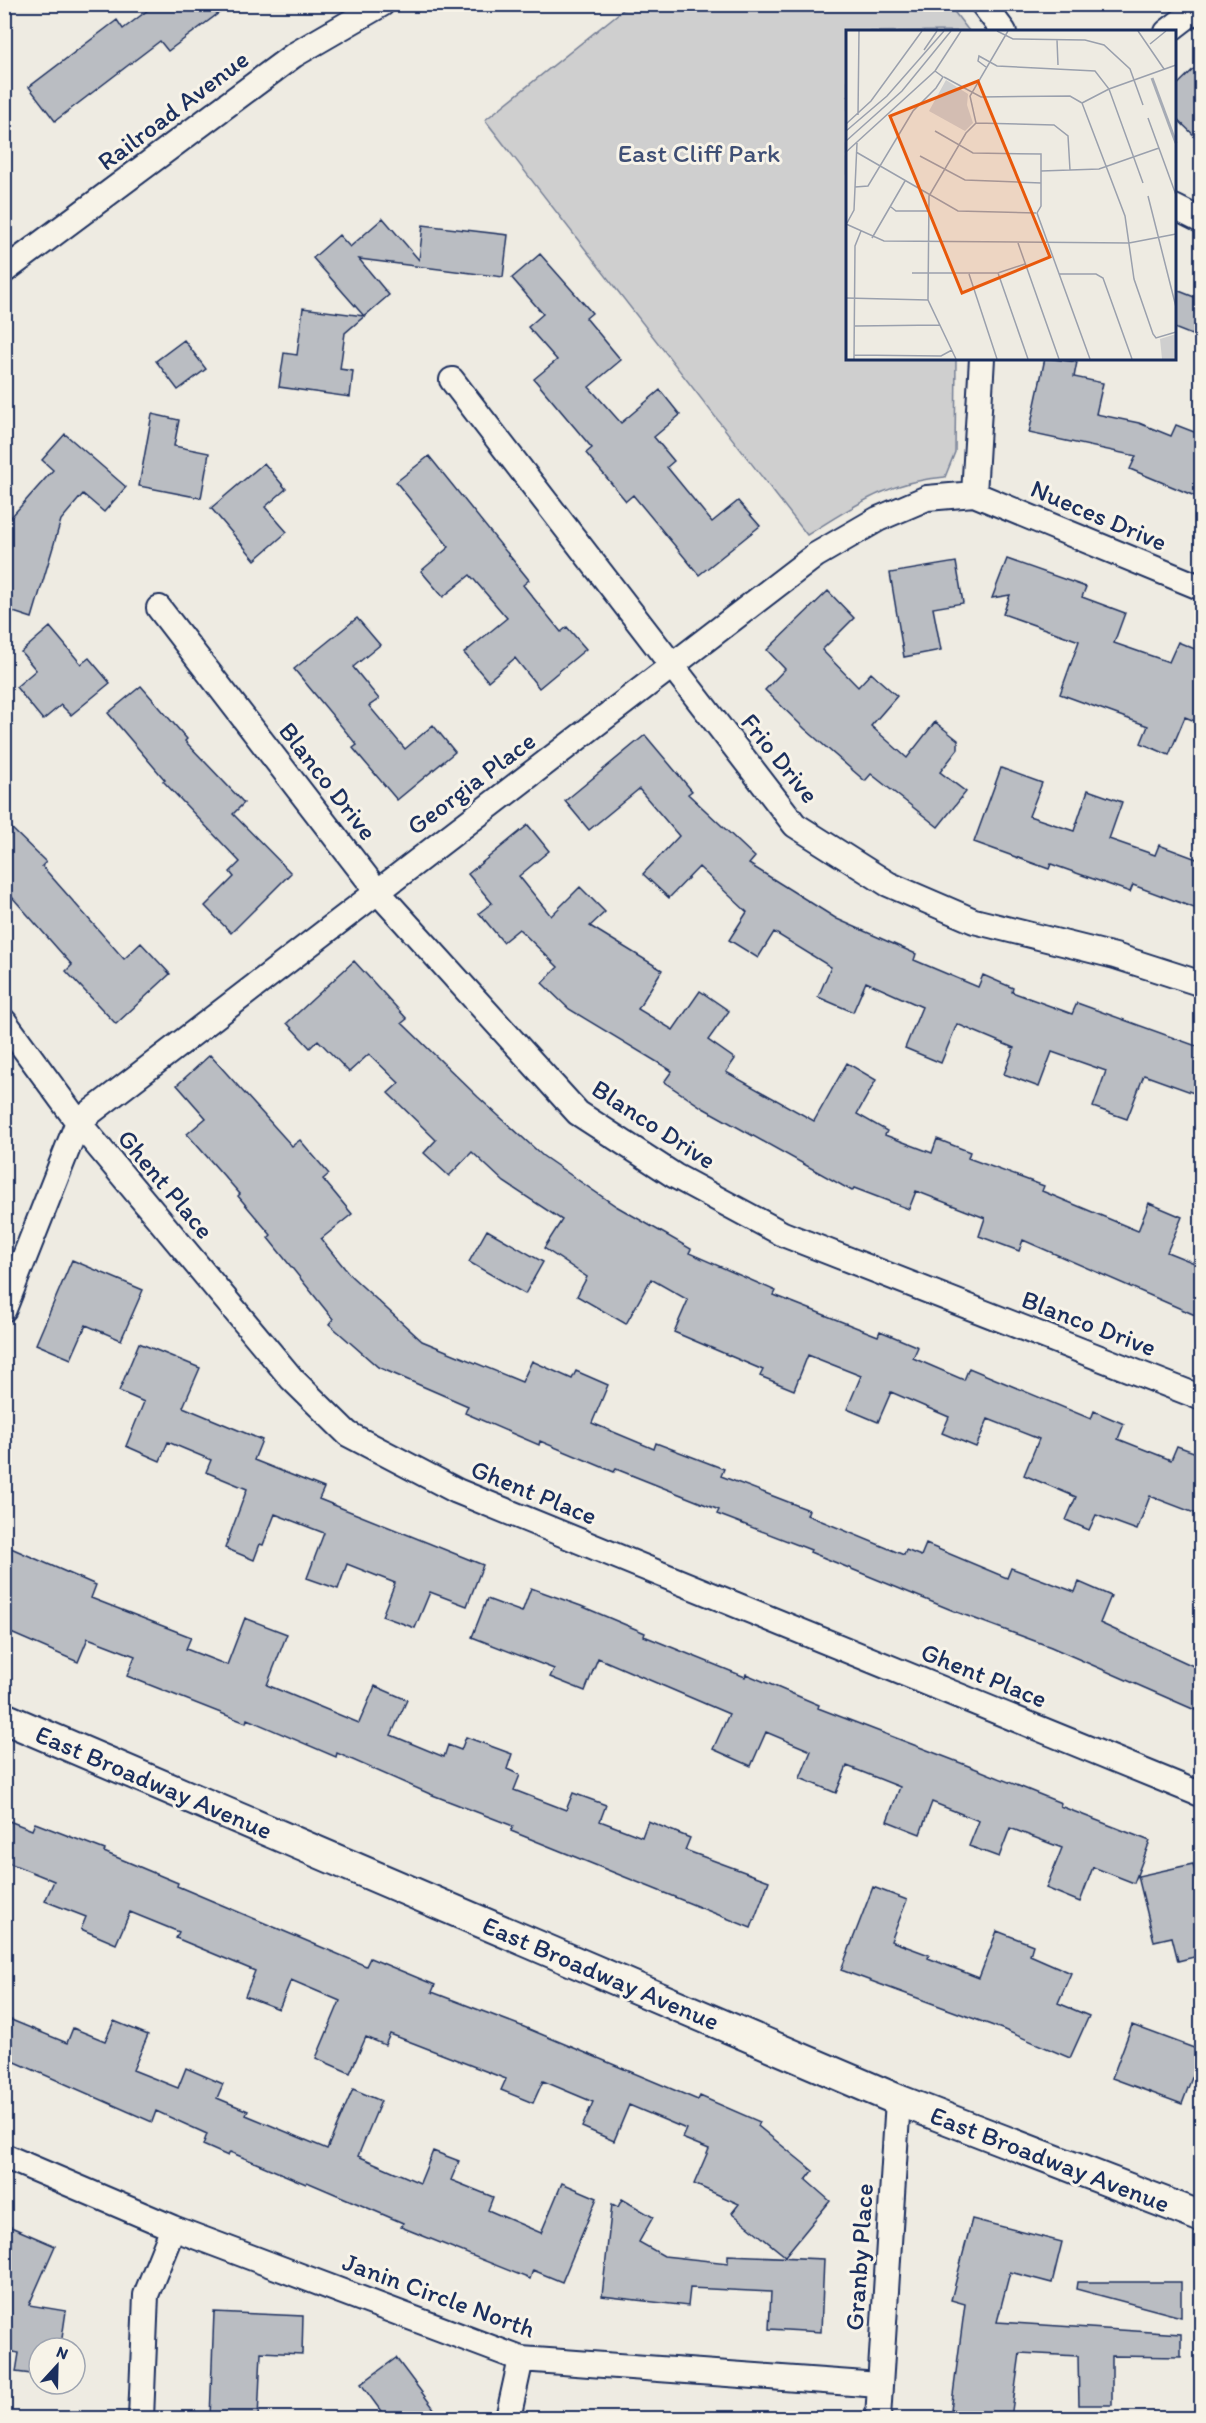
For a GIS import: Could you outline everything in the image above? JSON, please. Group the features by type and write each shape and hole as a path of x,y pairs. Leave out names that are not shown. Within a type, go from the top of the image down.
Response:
{"street":[{"name":"Railroad Avenue","path":"4,271 294,54 382,4"},
{"path":"983,4 1002,30"},
{"path":"1170,30 1202,5"},
{"path":"1176,208 1202,221"},
{"path":"974,494 982,360"},
{"name":"Frio Drive","path":"452,380 795,825 888,884 974,921 1115,956 1202,984"},
{"name":"Nueces Drive","path":"974,494 1202,588"},
{"name":"Georgia Place","path":"78,1122 816,555 878,519 927,498 974,494"},
{"name":"Blanco Drive","path":"159,608 377,891 578,1113 675,1176 783,1234 1202,1398"},
{"name":"Ghent Place","path":"4,1021 78,1122 291,1379 348,1434 457,1491 1202,1795"},
{"path":"6,1303 78,1122"},
{"name":"East Broadway Avenue","path":"4,1718 898,2100 1202,2217"},
{"name":"Granby Place","path":"878,2418 898,2100"},
{"name":"Janin Circle North","path":"4,2156 173,2228 521,2359 879,2385"},
{"path":"141,2418 146,2295 173,2228"},
{"path":"508,2418 521,2359"}],"green space":[{"name":"East Cliff Park","path":"629,5 949,5 968,30 846,30 846,360 956,360 955,452 945,477 925,479 889,489 856,505 807,535 485,120"}],"building":[{"path":"156,4 231,4 168,51 160,41 55,121 29,87 117,20 123,29"},
{"path":"1202,61 1202,143 1176,118 1176,86"},
{"path":"383,218 419,260 423,225 508,235 503,277 359,259 389,295 345,333 340,369 353,371 350,397 279,387 284,353 297,355 303,308 364,316 313,258 339,235 350,247"},
{"path":"540,254 592,313 586,318 621,360 589,387 621,423 660,390 680,415 654,437 674,461 667,467 712,522 738,501 760,526 699,575 633,495 626,501 586,453 592,448 534,379 557,360 528,327 543,314 512,278"},
{"path":"1176,290 1202,300 1202,339 1176,329"},
{"path":"184,340 206,369 178,390 156,361"},
{"path":"1045,360 1077,362 1074,377 1103,383 1096,414 1139,423 1171,436 1176,425 1202,435 1202,499 1130,469 1136,456 1029,433"},
{"path":"152,414 179,420 174,446 209,453 201,498 139,486"},
{"path":"65,434 126,487 104,512 83,494 61,520 32,618 4,609 4,525 53,470 42,460"},
{"path":"429,456 529,580 523,585 561,632 567,627 586,649 539,688 515,658 488,681 464,653 507,618 470,575 443,597 421,571 449,547 396,482"},
{"path":"264,463 286,489 265,507 287,532 255,560 211,508"},
{"path":"1007,559 1086,587 1082,597 1125,613 1114,643 1169,662 1178,642 1202,652 1202,724 1185,717 1169,755 1141,743 1148,726 1060,694 1079,641 1003,614 1010,595 992,598"},
{"path":"956,562 963,603 933,608 941,650 904,657 890,573"},
{"path":"828,591 854,618 822,650 858,687 871,673 897,696 871,726 907,758 935,722 958,740 958,749 940,772 966,792 938,827 871,774 865,781 805,729 765,690 785,669 767,650"},
{"path":"357,618 380,645 353,667 379,699 369,706 405,749 433,725 455,752 397,800 353,748 357,745 294,669"},
{"path":"50,627 81,664 89,658 110,683 71,715 61,705 43,720 16,687 36,670 21,652"},
{"path":"141,686 187,739 185,741 244,803 233,814 291,873 231,933 205,906 234,877 230,872 240,862 163,781 165,780 108,713"},
{"path":"645,735 692,791 688,794 755,857 749,864 837,919 916,954 914,960 978,987 983,975 1013,988 1012,992 1072,1014 1077,1003 1202,1048 1202,1096 1144,1075 1127,1119 1093,1107 1106,1071 1052,1052 1039,1087 1004,1074 1014,1048 957,1024 941,1063 905,1048 922,1007 866,982 853,1012 818,997 831,967 774,932 758,958 729,940 747,912 699,867 669,898 643,874 679,836 639,789 589,830 565,801"},
{"path":"1001,768 1042,783 1029,816 1074,831 1088,790 1122,802 1109,839 1155,855 1159,845 1202,861 1202,911 1133,885 1130,892 1051,864 1049,869 974,842"},
{"path":"4,821 46,862 42,866 124,959 141,943 170,974 116,1024 66,971 72,965 4,888"},
{"path":"528,825 549,851 519,876 551,916 580,887 605,912 590,926 662,970 638,1009 673,1030 700,991 729,1011 708,1040 735,1059 726,1072 814,1121 847,1063 876,1080 857,1114 887,1131 885,1135 932,1153 937,1139 970,1152 968,1158 1044,1186 1042,1191 1138,1231 1149,1203 1182,1217 1167,1252 1202,1266 1202,1318 1023,1240 1019,1251 979,1236 985,1218 916,1191 909,1209 854,1188 852,1191 703,1108 664,1082 672,1071 569,1009 542,983 558,967 519,929 503,942 479,913 492,903 468,874"},
{"path":"354,961 407,1019 402,1023 478,1097 543,1156 616,1206 691,1249 689,1253 776,1291 774,1295 878,1336 880,1331 918,1347 913,1358 964,1380 969,1368 1091,1419 1094,1411 1124,1424 1118,1439 1171,1460 1177,1446 1202,1455 1202,1516 1150,1496 1137,1530 1096,1515 1089,1530 1066,1520 1076,1497 1024,1475 1039,1439 988,1419 976,1447 942,1433 949,1417 891,1392 878,1422 847,1409 861,1376 808,1355 794,1390 760,1376 763,1370 674,1332 688,1300 651,1279 626,1324 577,1296 587,1277 544,1248 562,1220 504,1182 472,1152 449,1176 424,1153 436,1140 388,1093 399,1083 369,1054 349,1072 318,1040 310,1048 287,1023"},
{"path":"210,1055 292,1146 300,1140 329,1174 323,1179 352,1214 321,1239 351,1276 422,1341 522,1382 532,1361 572,1379 576,1371 608,1385 592,1423 654,1449 656,1443 724,1469 721,1476 809,1510 807,1515 904,1555 906,1550 921,1556 926,1544 1007,1578 1011,1568 1075,1592 1079,1582 1111,1596 1100,1623 1202,1670 1202,1713 1051,1647 954,1611 810,1552 811,1550 717,1514 719,1510 616,1469 614,1472 540,1441 539,1445 465,1413 468,1406 378,1367 329,1324 333,1319 268,1238 271,1235 238,1196 240,1194 187,1134 206,1118 177,1085"},
{"path":"487,1230 543,1262 525,1294 469,1262"},
{"path":"72,1260 143,1290 121,1340 86,1325 71,1359 36,1344"},
{"path":"139,1343 200,1368 183,1407 262,1440 254,1460 324,1488 319,1499 483,1565 467,1606 430,1592 415,1628 382,1616 395,1583 347,1564 338,1589 307,1578 324,1533 275,1514 263,1545 260,1544 254,1560 225,1548 247,1489 206,1472 211,1460 168,1442 160,1461 126,1446 144,1402 119,1391"},
{"path":"4,1545 96,1585 91,1598 191,1637 186,1649 227,1665 245,1618 287,1634 267,1685 359,1723 375,1686 407,1700 391,1735 444,1757 448,1745 461,1750 466,1737 512,1754 507,1769 520,1775 514,1790 566,1810 573,1793 606,1805 600,1821 642,1837 648,1821 690,1838 685,1850 769,1881 751,1928 511,1831 513,1826 430,1794 337,1753 336,1757 247,1719 246,1723 127,1676 135,1656 88,1638 78,1662 4,1630"},
{"path":"531,1588 581,1606 645,1633 644,1636 745,1677 746,1674 819,1705 818,1708 979,1770 1061,1803 1060,1806 1150,1841 1134,1883 1093,1867 1080,1902 1046,1888 1062,1848 1010,1828 999,1857 969,1846 979,1821 932,1802 920,1834 887,1821 900,1787 847,1766 836,1793 800,1778 811,1751 766,1732 751,1766 713,1749 729,1714 598,1658 585,1691 550,1677 554,1669 472,1637 487,1599 522,1612"},
{"path":"4,1819 32,1830 35,1823 105,1850 104,1852 178,1883 177,1886 366,1966 370,1958 435,1985 432,1992 524,2027 698,2100 700,2096 760,2122 758,2126 813,2171 806,2180 830,2201 785,2256 732,2213 739,2204 694,2184 709,2149 682,2138 686,2129 629,2105 614,2141 582,2127 593,2102 543,2081 533,2103 501,2090 506,2079 390,2034 385,2045 366,2037 350,2073 316,2058 340,2001 291,1980 279,2009 245,1996 255,1971 176,1938 179,1932 130,1912 116,1944 81,1929 86,1917 45,1901 54,1881 4,1861"},
{"path":"1193,1864 1202,1898 1202,1955 1178,1961 1172,1937 1154,1941 1138,1876"},
{"path":"873,1887 907,1900 891,1941 929,1955 928,1958 979,1978 997,1931 1033,1945 1030,1955 1071,1973 1058,2003 1089,2016 1070,2058 1002,2029 841,1970"},
{"path":"4,2017 67,2043 73,2028 105,2041 114,2021 148,2035 133,2070 178,2088 186,2068 223,2084 217,2098 248,2111 246,2115 327,2149 353,2089 381,2101 358,2156 420,2183 433,2151 459,2161 451,2180 493,2197 488,2210 541,2233 562,2183 597,2198 562,2282 533,2270 530,2279 401,2227 403,2223 307,2182 306,2184 230,2152 228,2156 203,2145 207,2134 156,2111 152,2122 4,2057"},
{"path":"1132,2025 1202,2051 1182,2104 1112,2078"},
{"path":"622,2199 653,2217 639,2242 664,2256 728,2263 728,2255 824,2259 821,2332 769,2329 771,2292 690,2288 688,2306 602,2296 612,2204 618,2207"},
{"path":"972,2219 1062,2242 1052,2283 1010,2272 997,2322 1181,2334 1181,2357 1112,2356 1112,2405 1079,2405 1078,2356 1020,2353 1011,2418 951,2410 965,2304 951,2300"},
{"path":"4,2224 55,2246 29,2305 66,2311 62,2336 27,2336 27,2373 16,2372 19,2353 9,2351 4,2361"},
{"path":"1077,2282 1181,2282 1181,2317 1076,2289"},
{"path":"214,2312 303,2316 302,2354 261,2352 258,2418 210,2418"},
{"path":"396,2358 441,2418 386,2418 361,2384"}]}
